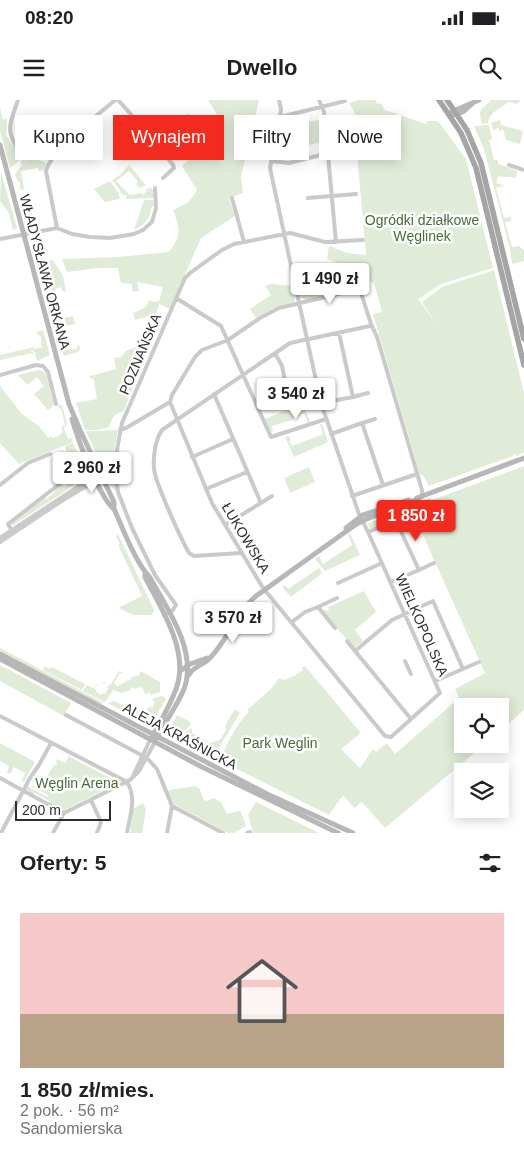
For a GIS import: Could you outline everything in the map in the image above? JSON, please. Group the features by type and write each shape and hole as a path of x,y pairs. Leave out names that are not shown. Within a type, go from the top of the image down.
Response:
{"main road":[{"path":"439,100 455,113 476,168 524,366"},
{"path":"447,100 461,120 475,147 483,170 524,339"}],"street":[{"path":"15,144 11,139 9,131 18,100"},
{"path":"57,228 46,170 48,163 58,150 116,100 156,142 173,165 174,168 163,178"},
{"name":"WIELKOPOLSKA","path":"279,100 280,115"},
{"path":"319,100 323,115"},
{"path":"455,113 478,100"},
{"path":"288,115 345,101"},
{"path":"455,113 473,103"},
{"name":"WŁADYSŁAWA ORKANA","path":"0,145 74,426 92,470 114,502 114,509"},
{"path":"271,161 289,163 319,156"},
{"path":"329,160 336,242"},
{"name":"WIELKOPOLSKA","path":"271,161 270,168 326,419 361,519 440,693 411,720"},
{"path":"509,165 524,170"},
{"path":"0,239 57,228 72,234 110,238 138,232 149,225 154,217 156,208 155,188"},
{"path":"308,198 356,194"},
{"path":"232,198 244,242"},
{"name":"POZNAŃSKA","path":"166,614 175,609 176,605 145,556 127,517 118,492 114,471 120,430 185,278 228,246 244,242 292,233 326,242 363,240"},
{"path":"294,278 322,271"},
{"path":"120,430 170,402 172,395 197,354 202,350 228,340 276,309 360,290 377,337 422,490 421,497"},
{"path":"176,298 218,323 244,374 271,437 326,419"},
{"path":"241,553 194,556 189,553 154,469 159,434 162,430 290,343 370,326 371,324"},
{"path":"339,333 353,397"},
{"path":"275,353 282,366 290,406"},
{"path":"0,375 41,365 48,372 56,404"},
{"path":"54,393 66,392"},
{"path":"321,403 368,393"},
{"path":"214,394 261,503"},
{"name":"ŁUKOWSKA","path":"170,402 206,488 241,553 265,590 385,736 388,738 411,720"},
{"name":"WŁADYSŁAWA ORKANA","path":"69,404 98,477 100,487 110,506 114,509 145,572 145,578 182,639 188,656 187,678"},
{"path":"331,434 375,419"},
{"path":"362,423 383,485"},
{"path":"192,457 233,439"},
{"path":"0,485 28,463 50,454"},
{"path":"180,667 194,665 212,656 244,608 265,590 361,519 524,459"},
{"path":"89,482 92,470"},
{"path":"206,488 247,472"},
{"path":"352,496 417,474"},
{"path":"13,532 8,524 70,477"},
{"path":"0,542 98,477"},
{"path":"89,482 100,487"},
{"path":"422,490 428,494"},
{"path":"225,525 272,496"},
{"path":"361,519 411,503 421,497"},
{"path":"411,503 421,510"},
{"path":"368,532 393,522 397,523 419,570"},
{"path":"0,538 13,532"},
{"path":"338,583 382,563"},
{"path":"391,582 434,563"},
{"path":"292,622 305,612 337,598"},
{"path":"355,651 392,620 433,601 463,669"},
{"path":"318,607 336,628"},
{"name":"WŁADYSŁAWA ORKANA","path":"154,738 176,690 180,667 180,658 166,614"},
{"path":"346,641 411,720"},
{"name":"ALEJA KRAŚNICKA","path":"0,654 268,800 338,833"},
{"path":"188,656 194,665"},
{"path":"180,658 188,666"},
{"name":"ALEJA KRAŚNICKA","path":"0,659 274,798 353,833"},
{"path":"405,662 411,674"},
{"path":"435,681 479,662"},
{"path":"53,833 64,813 132,778 180,696 194,665"},
{"path":"0,716 127,782 132,792 133,800 127,833"},
{"path":"66,716 145,757 156,769 172,806 167,833"},
{"path":"1,832 51,743"},
{"path":"0,778 64,813"},
{"path":"91,800 101,822 97,833"},
{"path":"172,806 223,833"}],"green space":[{"path":"208,100 259,100 255,115 234,115 234,160 245,160 241,176 243,193 229,198 235,216 201,238 170,309 159,304 156,314 135,320 133,313 146,307 149,300 159,301 163,287 137,282 139,291 133,292 131,284 121,283 118,268 98,268 67,272 62,259 117,257 169,252 178,236 178,227 173,210 189,202 197,190 182,166 189,160 224,160 224,115 217,115"},
{"name":"Ogródki działkowe Węglinek","path":"358,100 376,100 376,103 383,105 385,110 400,115 356,115 349,103"},
{"path":"491,100 521,100 517,104 509,102 493,114 488,123 482,124 480,112"},
{"path":"0,108 3,119 7,119 6,135 15,149 15,160 20,160 10,168 0,131"},
{"name":"Ogródki działkowe Węglinek","path":"401,115 426,124 427,121 438,121 466,159 493,268 441,284 417,300 419,300 438,327 422,302 442,287 494,270 524,393 524,452 517,456 514,453 513,456 429,486 423,475 420,475 373,314 382,312 374,283 367,280 368,285 359,287 351,268 342,267 341,264 327,259 329,246 347,253 366,255 358,160 401,160"},
{"path":"319,120 319,143 309,145 309,121"},
{"path":"500,120 501,125 523,131 520,144 506,140 503,129 500,131 498,128 493,130 491,123"},
{"path":"489,125 492,139 489,140 494,160 517,171 516,178 498,176 496,183 504,184 503,188 502,186 496,188 504,218 510,217 510,215 512,223 511,221 505,222 512,247 519,246 524,250 524,261 512,264 510,249 484,149 474,126"},
{"path":"27,160 24,166 28,160 39,160 46,163 44,170 39,171 38,168 21,170 24,189 20,190 20,183 15,174 22,165 20,162"},
{"path":"129,165 146,185 140,188 136,184 138,182 129,171 116,181 130,195 141,193 143,195 147,191 146,189 151,188 154,191 154,198 126,199 126,195 122,195 112,180 120,175"},
{"path":"1,172 17,228 13,230 9,213 0,201"},
{"path":"110,181 118,192 120,199 105,202 94,189"},
{"path":"144,200 153,200 154,206 152,206 146,221 134,230"},
{"path":"38,235 36,237 43,257 48,261 53,260 63,276 66,292 62,291 61,287 55,289 62,318 73,316 75,324 58,328 61,331 64,344 67,343 68,350 77,349 79,345 80,349 78,352 64,356 50,314 31,236"},
{"path":"332,272 337,293 305,300 300,297 298,279"},
{"path":"270,284 293,286 294,302 274,308 256,318 250,309 271,295 265,286"},
{"path":"43,330 50,355 37,361 35,354 37,352 34,353 33,350 30,351 33,352 33,356 32,353 0,360 0,355 34,347 34,349 43,347 41,345 41,337 36,332"},
{"path":"149,344 124,411 114,417 109,427 85,430 76,403 97,399 94,380 89,377 90,374 91,376 116,369 114,358 121,357 127,350"},
{"path":"38,370 46,374 54,405 48,410 34,394 44,386 37,377 27,385 18,375"},
{"path":"0,386 22,414 40,427 48,438 59,436 63,430 61,429 63,425 65,426 61,408 59,409 58,405 62,405 67,424 64,428 68,439 71,438 73,442 19,464 0,443"},
{"path":"292,408 305,409 310,422 308,423 304,414 272,426 273,431 271,432 265,419"},
{"path":"322,424 328,442 294,457 285,437 289,436 292,446 323,434 320,425"},
{"path":"118,430 112,461 116,492 108,482 86,431"},
{"path":"73,443 86,471 85,477 75,473 65,447"},
{"path":"524,466 524,710 509,723 509,698 459,698 455,689 485,673 412,511 371,529 368,526 370,522 382,518 386,519 430,498 432,500"},
{"path":"309,467 315,482 290,493 284,478"},
{"path":"75,474 83,478 12,526 12,523 44,498 46,499 55,492 54,490 62,484 64,487 75,478 73,475"},
{"path":"350,533 360,555 325,571 315,559 319,556 323,564 352,545 348,534"},
{"path":"118,534 154,610 152,615 134,615 118,608 142,596 118,545 120,544 116,537"},
{"path":"319,568 322,572 320,575 291,597 282,587 284,585 288,589"},
{"path":"364,591 376,612 355,630 363,641 354,648 323,610 329,610 328,607"},
{"path":"0,648 104,703 100,704 0,651"},
{"path":"0,665 71,703 64,716 0,681"},
{"path":"45,666 50,669 51,667 56,669 85,684 82,690 43,670"},
{"name":"Park Weglin","path":"305,666 361,733 341,749 360,768 373,749 376,752 387,743 395,754 454,702 454,753 474,753 462,763 454,763 454,770 385,828 362,802 354,808 343,795 329,815 221,761 232,735 249,712 247,710 271,689 279,678 284,680 294,676 303,670 302,668"},
{"path":"119,671 123,673 120,673 114,683 117,686 133,676 138,676 141,671 160,682 160,692 151,695 150,693 145,694 142,687 134,689 133,687 131,690 121,693 113,690 105,702 83,691 86,685 94,688 101,695 105,694 108,688 106,687 111,684"},
{"path":"163,696 166,699 150,726 108,703 114,701 137,711 148,709 149,706 152,708 155,702 152,700"},
{"path":"235,709 240,713 214,756 180,738 184,732 192,728 192,733 210,743 220,740 226,730 225,726"},
{"path":"177,715 191,724 176,741 168,736 167,733"},
{"path":"0,743 35,762 24,782 22,781 25,773 14,767 10,774 7,773 9,766 0,761"},
{"name":"Węglin Arena","path":"70,754 70,757 112,779 114,777 120,780 120,782 64,810 50,804 49,801 35,793 32,794 26,789 27,786 47,797 48,795 31,786 40,788 44,782 46,783 47,780 45,779 54,765 56,765 57,759 65,763"},
{"path":"195,786 199,788 204,800 207,801 214,798 221,802 227,814 241,812 246,826 235,833 228,833 174,804 168,792 169,790"},
{"path":"256,802 319,833 253,833 248,815"},
{"path":"143,803 146,810 142,833 130,833 133,809"}]}
